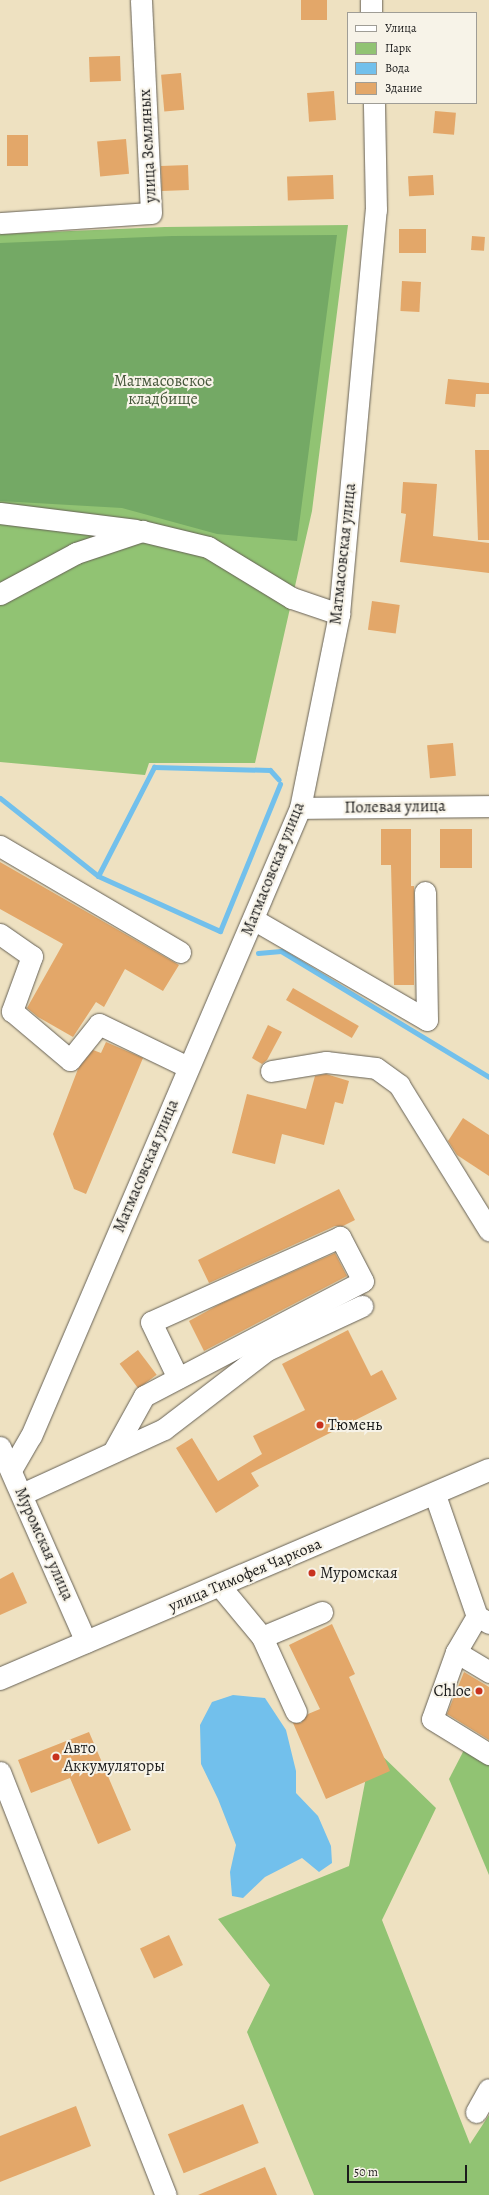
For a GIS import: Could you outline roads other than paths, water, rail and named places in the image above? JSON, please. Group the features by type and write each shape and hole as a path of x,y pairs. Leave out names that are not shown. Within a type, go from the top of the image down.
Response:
{"main road":[{"name":"улица Тимофея Чаркова","path":"0,1679 219,1585 435,1495 489,1470"}],"street":[{"name":"улица Земляных","path":"0,223 151,212 141,0"},
{"path":"371,0 371,12"},
{"name":"Матмасовская улица","path":"11,1470 31,1436 300,808 338,614 376,210 374,104"},
{"path":"0,513 142,531 208,546 292,598 338,614"},
{"path":"0,594 76,553 142,531"},
{"name":"Полевая улица","path":"300,808 489,806"},
{"path":"0,846 180,952"},
{"path":"253,919 427,1020 425,892"},
{"path":"0,934 32,956 12,1011 70,1060 98,1024 188,1067"},
{"path":"270,1071 326,1062 376,1068 399,1085 489,1230"},
{"path":"113,1452 144,1396 364,1281 340,1238 151,1322 178,1378"},
{"path":"22,1494 164,1429 267,1350 362,1306"},
{"name":"Муромская улица","path":"0,1447 86,1642"},
{"path":"435,1495 483,1619 456,1652 432,1719 489,1754"},
{"path":"219,1585 262,1637 296,1712"},
{"path":"262,1637 322,1612"},
{"path":"456,1652 489,1672"},
{"path":"0,1772 166,2195"},
{"path":"476,2112 489,2089"}],"water":[{"path":"233,1695 265,1698 286,1730 296,1771 296,1793 318,1816 331,1846 332,1863 319,1872 302,1858 265,1877 243,1898 232,1896 230,1872 236,1845 218,1799 201,1764 200,1725 212,1702"}],"waterway":[{"path":"98,876 154,767 270,770 279,780"},
{"path":"0,798 98,876 220,931 280,784"},
{"path":"258,953 281,951 489,1077"}],"place":[{"name":"Тюмень","path":"320,1425"},
{"name":"Муромская","path":"312,1573"},
{"name":"Chloe","path":"479,1691"},
{"name":"Авто Аккумуляторы","path":"56,1757"}],"park label":[{"name":"Матмасовское кладбище","path":"163,390"}]}
